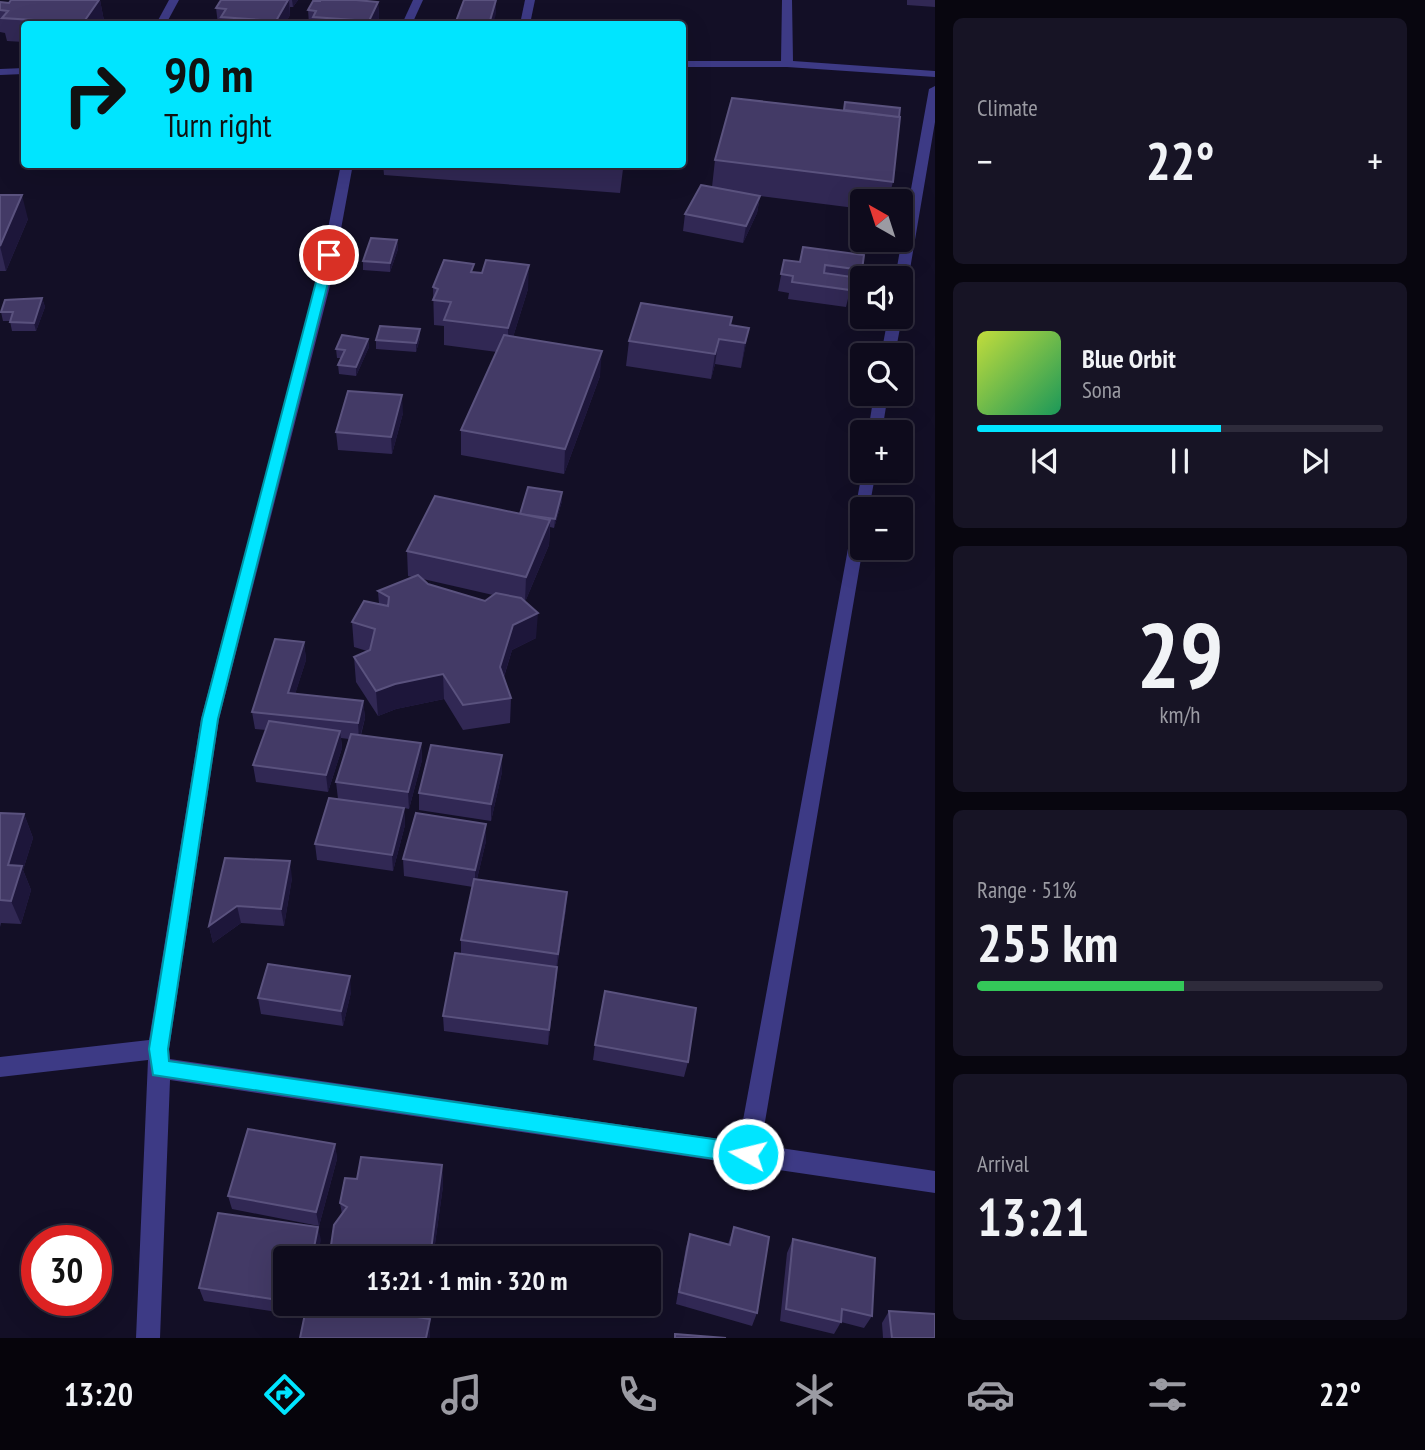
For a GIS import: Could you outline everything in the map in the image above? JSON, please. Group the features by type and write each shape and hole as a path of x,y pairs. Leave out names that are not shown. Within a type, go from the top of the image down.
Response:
{"street":[{"path":"163,21 174,0"},
{"path":"408,21 418,0"},
{"path":"525,21 530,0"},
{"path":"787,64 788,0"},
{"path":"686,64 787,64 935,74"},
{"path":"0,72 21,71"},
{"path":"904,266 935,89"},
{"path":"148,1338 159,1059 210,719 325,278 346,168"},
{"path":"748,1154 866,483"},
{"path":"0,1067 159,1059 935,1182"}],"building":[{"path":"11,0 99,0 84,21 2,18 8,11 0,10 0,2 9,3"},
{"path":"221,0 288,0 276,21 221,17 226,9 216,8"},
{"path":"464,0 496,0 490,21 456,21"},
{"path":"313,1 378,2 369,21 313,17 316,11 308,10"},
{"path":"732,98 900,117 893,182 715,160"},
{"path":"845,102 900,108 899,117 844,110"},
{"path":"701,185 760,196 746,226 685,214"},
{"path":"0,195 22,195 0,246"},
{"path":"371,238 397,240 390,263 363,261"},
{"path":"803,247 864,255 863,266 850,266 850,268 825,265 824,273 850,277 850,290 792,282 793,276 781,274 784,260 800,262"},
{"path":"444,260 474,264 471,272 482,273 486,260 529,265 508,328 444,320 451,302 433,300 438,289 433,287"},
{"path":"42,298 34,323 10,322 13,312 1,312 5,300"},
{"path":"641,303 732,317 730,325 749,328 745,343 719,339 715,354 629,341"},
{"path":"380,326 420,329 416,343 376,340"},
{"path":"342,335 368,339 356,367 338,365 345,350 336,349"},
{"path":"504,335 602,351 565,449 461,430"},
{"path":"348,391 402,395 391,437 336,432"},
{"path":"528,487 562,492 555,519 520,514"},
{"path":"435,496 550,520 526,577 407,551"},
{"path":"418,575 428,584 485,601 496,593 521,598 538,613 513,625 500,667 511,698 463,705 443,674 395,684 376,691 354,657 370,650 375,629 352,622 364,601 388,606 389,597 378,591"},
{"path":"275,639 304,642 288,693 363,701 358,723 252,712"},
{"path":"269,721 340,731 326,775 253,765"},
{"path":"351,734 421,743 408,792 336,782"},
{"path":"431,745 502,755 491,804 419,793"},
{"path":"329,798 404,808 392,855 315,844"},
{"path":"0,813 24,814 8,865 22,866 11,901 0,900"},
{"path":"416,813 486,824 475,870 403,859"},
{"path":"225,858 290,861 281,909 237,906 209,926"},
{"path":"474,879 567,892 558,954 461,940"},
{"path":"455,953 557,967 549,1030 443,1016"},
{"path":"268,964 350,976 341,1011 258,998"},
{"path":"605,991 696,1008 688,1062 595,1045"},
{"path":"248,1129 335,1144 316,1212 228,1196"},
{"path":"361,1157 442,1165 432,1246 331,1246 334,1225 347,1207 340,1203 345,1178 357,1179"},
{"path":"218,1213 318,1227 314,1246 273,1246 273,1299 199,1288"},
{"path":"734,1227 769,1237 757,1313 679,1292 690,1234 730,1245"},
{"path":"793,1239 875,1258 872,1316 842,1309 841,1322 786,1309"},
{"path":"889,1311 935,1314 935,1338 892,1338"},
{"path":"305,1316 411,1316 430,1319 426,1338 300,1338"},
{"path":"675,1334 726,1338 675,1338"}],"route":[{"path":"329,255 210,719 158,1049 160,1068 748,1154"}]}
